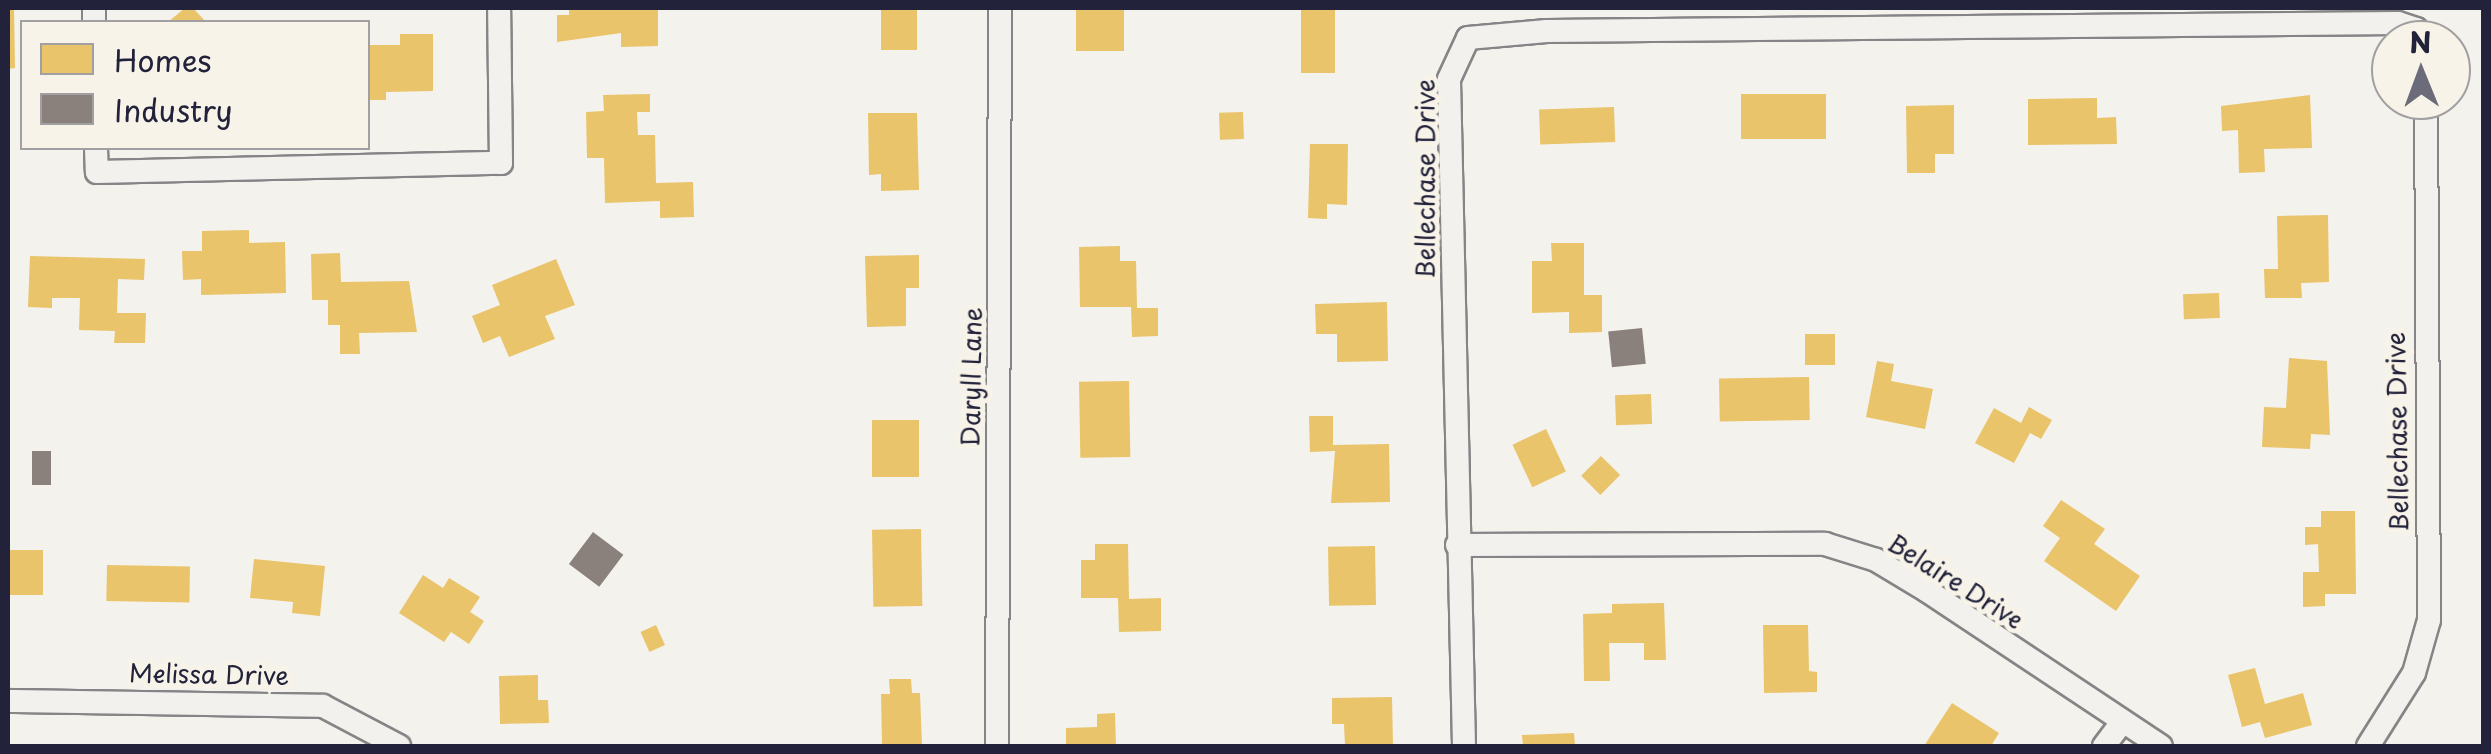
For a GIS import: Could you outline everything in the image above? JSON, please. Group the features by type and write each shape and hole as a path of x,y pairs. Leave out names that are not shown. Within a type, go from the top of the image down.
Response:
{"street":[{"path":"96,150 97,172 502,164 498,8"},
{"name":"Daryll Lane","path":"998,746 1000,8"},
{"name":"Bellechase Drive","path":"1464,746 1449,78 1468,38 1548,31 2371,23"},
{"name":"Bellechase Drive","path":"2368,746 2414,673 2430,620 2423,345 2426,120"},
{"name":"Belaire Drive","path":"1457,545 1825,544 1909,580 2161,746"},
{"name":"Melissa Drive","path":"8,701 323,706 399,746"},
{"path":"2104,746 2122,722"}],"building: Homes":[{"path":"8,8 14,8 15,68 8,69"},
{"path":"185,8 193,8 204,20 170,20"},
{"path":"569,8 658,8 658,46 621,47 621,33 557,42 557,15 569,15"},
{"path":"881,8 917,8 917,50 881,50"},
{"path":"1076,8 1124,8 1124,51 1076,51"},
{"path":"1301,8 1335,8 1335,73 1301,73"},
{"path":"400,34 433,34 433,91 386,92 386,100 370,100 370,45 400,45"},
{"path":"650,94 650,112 637,112 638,135 655,135 656,183 693,182 694,217 660,218 660,201 605,203 604,158 587,158 586,112 604,111 603,95"},
{"path":"1741,94 1826,94 1826,139 1741,139"},
{"path":"2310,95 2312,148 2264,149 2265,172 2239,173 2238,130 2222,131 2221,106"},
{"path":"2097,98 2097,118 2116,117 2117,144 2028,145 2028,99"},
{"path":"1954,105 1954,154 1935,154 1935,173 1907,173 1906,106"},
{"path":"1614,107 1615,142 1540,145 1539,110"},
{"path":"1243,112 1244,139 1220,140 1219,113"},
{"path":"868,113 917,113 919,190 881,191 881,174 869,175"},
{"path":"1310,144 1348,144 1347,205 1327,204 1327,219 1308,218"},
{"path":"2328,215 2329,282 2301,283 2302,298 2265,298 2264,269 2278,269 2277,216"},
{"path":"249,230 249,243 285,242 286,293 201,295 201,279 183,280 182,251 202,251 202,231"},
{"path":"1551,243 1584,243 1584,295 1602,295 1602,332 1569,333 1569,312 1532,313 1532,261 1552,261"},
{"path":"1120,246 1120,261 1136,261 1137,308 1158,308 1158,336 1132,337 1131,307 1080,307 1079,247"},
{"path":"340,253 341,282 409,281 417,332 359,333 360,354 340,354 340,325 328,325 328,300 312,300 311,254"},
{"path":"919,255 919,288 906,288 906,326 867,327 865,256"},
{"path":"30,256 145,259 144,280 118,279 117,313 146,313 145,343 114,343 115,331 79,330 80,298 52,298 52,308 28,307"},
{"path":"556,259 575,305 545,316 555,339 509,357 500,336 483,343 472,316 500,305 492,285"},
{"path":"2219,293 2220,318 2184,319 2183,294"},
{"path":"1387,302 1388,361 1337,362 1337,334 1316,334 1315,304"},
{"path":"1805,334 1835,334 1835,365 1805,365"},
{"path":"2289,358 2327,361 2330,435 2311,434 2310,449 2262,447 2264,407 2286,408"},
{"path":"1877,361 1894,364 1891,381 1933,389 1925,429 1866,417"},
{"path":"1809,377 1810,420 1720,422 1719,379"},
{"path":"1129,381 1130,457 1080,458 1079,382"},
{"path":"1651,394 1652,424 1616,425 1615,395"},
{"path":"2029,407 2052,420 2041,439 2030,433 2014,463 1975,443 1994,408 2021,423"},
{"path":"1309,416 1333,416 1333,445 1389,444 1390,502 1331,503 1335,451 1310,452"},
{"path":"872,420 919,420 919,477 872,477"},
{"path":"1546,429 1566,472 1532,487 1512,445"},
{"path":"1601,456 1620,475 1600,495 1581,476"},
{"path":"2061,500 2105,529 2094,544 2140,576 2116,611 2044,561 2060,538 2043,526"},
{"path":"2321,511 2355,511 2356,594 2325,594 2325,606 2303,607 2303,572 2319,572 2318,544 2305,545 2305,527 2321,527"},
{"path":"921,529 922,606 873,607 872,530"},
{"path":"1095,544 1128,544 1129,599 1161,598 1161,631 1119,632 1118,598 1081,598 1081,560 1095,560"},
{"path":"1375,546 1376,605 1329,606 1328,547"},
{"path":"8,550 43,550 43,595 8,595"},
{"path":"254,559 325,566 320,616 292,613 293,602 250,598"},
{"path":"107,565 190,566 189,602 106,601"},
{"path":"423,575 443,588 449,578 480,597 470,612 484,621 469,644 451,632 444,642 399,613"},
{"path":"1664,603 1666,660 1644,660 1644,643 1609,643 1610,681 1584,681 1583,614 1612,613 1612,604"},
{"path":"656,625 665,645 649,652 640,632"},
{"path":"1763,625 1808,625 1809,671 1817,672 1817,692 1764,693"},
{"path":"2255,668 2265,704 2303,693 2312,725 2265,738 2260,722 2242,727 2228,675"},
{"path":"538,675 538,700 548,700 549,723 500,724 499,676"},
{"path":"889,679 911,679 912,693 920,693 922,746 882,746 881,694 890,694"},
{"path":"1392,697 1393,746 1345,746 1344,724 1332,724 1332,698"},
{"path":"1952,703 1999,733 1991,746 1924,746"},
{"path":"1115,713 1116,746 1066,746 1066,728 1097,727 1097,714"},
{"path":"1574,733 1575,746 1523,746 1522,735"}],"building: Industry":[{"path":"1642,328 1646,364 1612,367 1608,332"},
{"path":"32,451 51,451 51,485 32,485"},
{"path":"593,532 623,555 599,587 569,564"}]}
